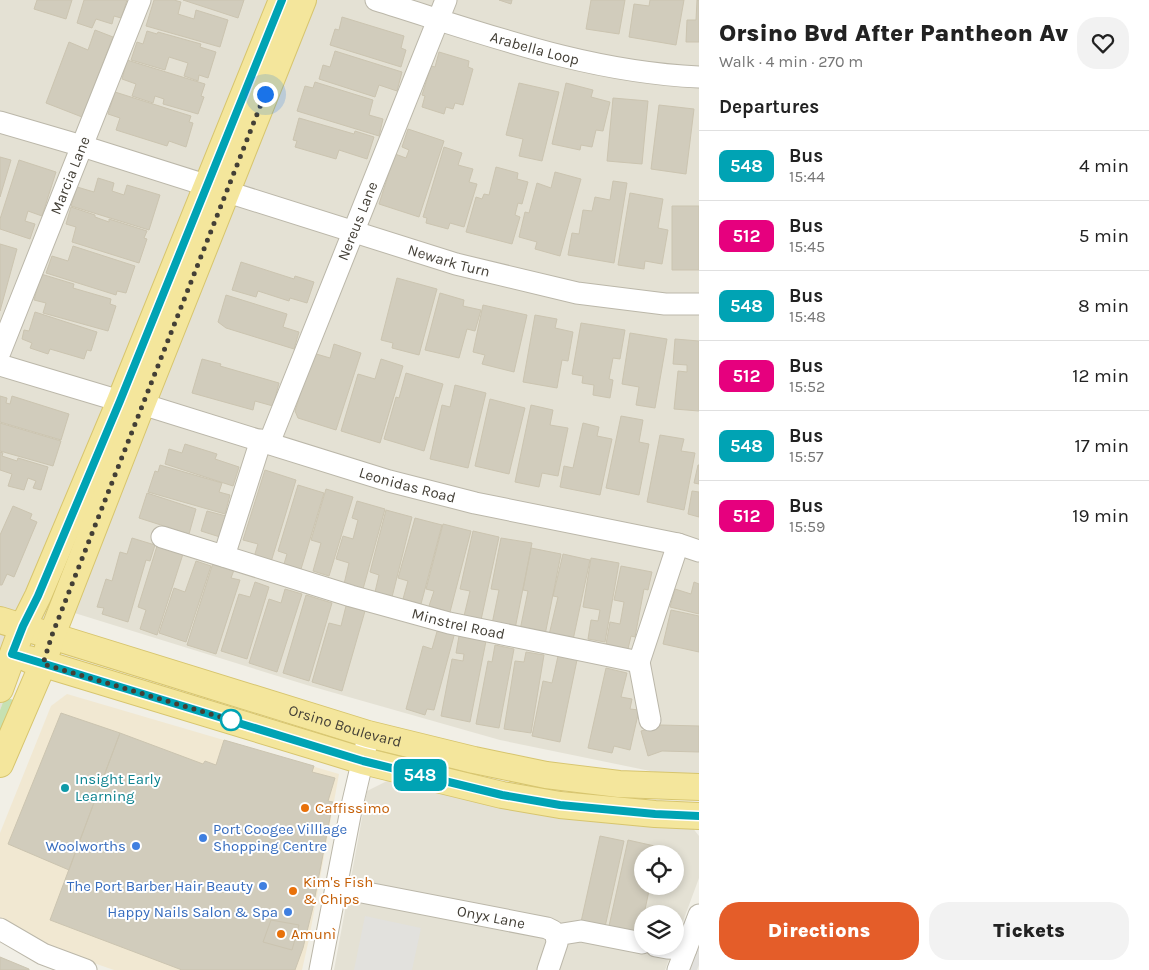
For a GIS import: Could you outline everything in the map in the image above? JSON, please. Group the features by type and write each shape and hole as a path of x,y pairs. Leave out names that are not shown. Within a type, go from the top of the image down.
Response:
{"main road":[{"path":"0,764 43,664 131,403 217,188 282,0"},
{"path":"217,188 303,0"},
{"path":"0,689 11,623 38,596 131,403"},
{"name":"Orsino Boulevard","path":"11,623 368,734 474,760 546,775 619,784 699,786"},
{"name":"Orsino Boulevard","path":"6,652 363,761 502,795 560,805 699,816"}],"street":[{"name":"Marcia Lane","path":"0,352 140,0"},
{"name":"Arabella Loop","path":"376,0 442,10 538,51 600,66 666,76 699,77"},
{"name":"Nereus Lane","path":"224,556 265,441 354,231 442,10"},
{"name":"Newark Turn","path":"0,122 217,188 456,264 577,293 665,304 699,304"},
{"name":"Leonidas Road","path":"0,365 265,441 389,481 475,504 678,544 699,551"},
{"name":"Minstrel Road","path":"162,537 351,596 449,623 639,662"},
{"path":"650,720 639,662 678,544"},
{"path":"320,970 351,810 368,734"},
{"name":"Onyx Lane","path":"336,887 546,928 553,931 556,935"},
{"path":"678,970 699,915"},
{"path":"0,929 43,954 86,970"},
{"path":"548,970 557,943 556,935 582,931 634,942"}],"shaded area":[{"path":"0,0 699,0 699,777 684,778 500,740 310,686 52,606 14,676 0,710"},
{"name":"Port Coogee Villlage Shopping Centre","path":"67,694 339,774 302,970 114,970 30,941 0,917 0,833 51,706"},
{"path":"393,778 692,827 699,836 699,878 684,919 684,905 634,905 634,955 671,955 665,970 334,970 367,791"},
{"path":"365,916 421,928 412,970 354,970"},
{"path":"699,944 699,965 697,970 689,970"}],"green space":[{"path":"5,697 19,702 0,747 0,710"}],"building":[{"path":"37,0 72,0 66,19 34,9"},
{"path":"84,0 127,0 121,18 114,16 112,24 96,19 92,28 77,23"},
{"path":"154,0 181,2 178,14 194,19 196,10 228,20 220,47 146,26"},
{"path":"183,0 244,0 238,18"},
{"path":"499,0 512,0 511,4"},
{"path":"591,0 625,0 619,34 586,29"},
{"path":"650,0 684,0 676,45 629,37 634,4 649,6"},
{"path":"697,0 699,0 699,42 686,42 687,20 696,20"},
{"path":"342,17 404,36 401,48 406,50 401,67 330,45 335,29 339,30"},
{"path":"95,30 113,37 82,117 46,103 69,42 88,50"},
{"path":"147,31 157,34 158,32 201,44 200,47 216,52 208,78 199,75 198,81 184,76 188,63 169,57 165,70 131,60 137,42 143,44"},
{"path":"335,51 402,72 397,91 379,85 375,97 319,79 323,65 330,67"},
{"path":"439,52 469,61 468,67 473,69 463,105 455,103 453,109 446,107 444,114 422,107 425,96 422,95 431,66 435,67"},
{"path":"127,60 205,84 201,96 204,97 198,114 163,104 164,99 155,96 153,103 132,96 136,84 122,79"},
{"path":"315,82 373,100 369,115 383,119 379,136 297,111 305,86 313,88"},
{"path":"519,83 559,92 542,161 519,156 523,139 506,135"},
{"path":"566,83 593,90 591,97 610,102 603,131 596,130 592,147 581,145 580,150 552,144"},
{"path":"115,92 191,116 189,122 193,123 186,147 169,141 167,146 116,130 120,118 108,114"},
{"path":"613,98 648,101 642,164 607,161"},
{"path":"659,105 694,109 686,174 651,169"},
{"path":"299,118 354,134 355,131 374,137 367,159 339,150 336,159 295,147 297,141 293,140"},
{"path":"408,129 444,141 419,217 379,204 395,154 406,158 409,150 402,147"},
{"path":"444,147 462,153 458,165 473,169 469,182 477,184 464,227 450,223 448,229 426,223 427,218 423,217"},
{"path":"0,157 11,160 0,197"},
{"path":"19,160 56,172 42,216 28,211 25,221 35,224 30,239 0,229 0,219"},
{"path":"496,167 518,173 517,179 528,182 522,204 518,203 515,215 520,217 512,244 466,232 476,197 482,199 484,194 489,195"},
{"path":"555,172 581,179 560,256 535,249 537,242 519,237 525,212 529,213 537,183 551,188"},
{"path":"98,178 114,183 112,191 124,195 127,185 160,195 149,230 71,206 77,187 94,192"},
{"path":"613,181 627,183 614,263 568,255 572,233 579,234 583,210 592,211 595,197 610,200"},
{"path":"630,193 663,199 658,228 668,230 662,264 645,261 644,269 618,265"},
{"path":"672,206 699,206 699,270 672,270"},
{"path":"71,207 109,222 109,219 147,231 144,238 147,239 139,263 72,242 76,227 66,224"},
{"path":"0,244 17,249 0,311"},
{"path":"73,246 135,266 126,293 117,291 116,295 46,273 52,256 68,261"},
{"path":"241,262 294,279 295,276 314,282 307,303 290,298 289,301 258,291 256,297 232,290"},
{"path":"41,274 74,284 73,288 111,299 110,304 116,306 108,331 43,313 46,303 34,300"},
{"path":"397,278 437,289 419,355 392,348 393,343 381,340"},
{"path":"440,293 464,300 463,306 481,310 475,331 467,329 459,358 425,350"},
{"path":"226,295 287,314 283,327 299,332 294,349 226,328 218,322"},
{"path":"483,305 527,315 514,372 482,364 485,355 473,352"},
{"path":"35,312 97,332 91,351 87,350 84,359 50,349 48,354 30,348 32,343 22,339 24,330 29,331"},
{"path":"535,315 557,319 555,328 573,332 568,361 562,360 557,388 523,382"},
{"path":"581,323 625,330 620,359 613,358 609,379 613,380 610,398 593,395 594,385 582,383 583,376 572,374"},
{"path":"630,333 667,339 655,408 636,405 639,387 622,384"},
{"path":"675,339 699,341 699,411 674,409 678,371 687,372 687,365 673,364"},
{"path":"334,344 361,353 336,430 298,418 295,411 313,353 330,358"},
{"path":"202,359 279,383 273,406 255,401 253,410 192,393"},
{"path":"381,359 403,366 380,443 341,431 358,374 375,379"},
{"path":"406,373 443,384 424,451 384,439 396,397 399,398"},
{"path":"455,385 486,393 468,468 430,459 442,405 450,407"},
{"path":"0,396 7,398 6,403 10,404 12,396 69,414 61,440 0,422"},
{"path":"490,399 525,408 509,474 475,466"},
{"path":"531,405 553,410 550,425 568,428 558,476 542,473 539,487 515,482"},
{"path":"621,416 643,420 639,442 649,444 639,495 606,488"},
{"path":"0,423 61,441 53,466 0,451"},
{"path":"583,423 599,427 597,436 612,439 600,495 560,487 564,466 573,468"},
{"path":"660,435 684,439 681,451 695,453 684,510 647,502"},
{"path":"185,444 217,454 215,459 239,467 233,486 165,464 169,449 182,453"},
{"path":"0,452 3,453 2,456 17,461 18,458 48,467 41,490 33,488 36,481 28,478 24,490 8,486 12,474 0,470"},
{"path":"160,465 222,483 219,492 230,495 225,514 148,492 155,471 158,472"},
{"path":"699,465 699,484 694,483"},
{"path":"265,470 296,480 271,562 254,557 258,544 243,540"},
{"path":"298,485 324,493 301,569 284,564 287,554 278,551"},
{"path":"326,489 353,497 329,576 313,571 321,543 311,540"},
{"path":"692,491 699,492 699,517 688,514"},
{"path":"147,493 196,509 189,534 139,518"},
{"path":"357,501 385,509 363,589 344,584 349,563 336,559 343,536 353,539 358,520 352,518"},
{"path":"13,506 32,514 30,519 37,522 14,577 7,574 2,585 0,585 0,535"},
{"path":"386,510 412,517 392,597 375,592 379,575 370,572"},
{"path":"207,511 226,516 220,537 201,531"},
{"path":"415,518 442,525 421,604 403,599 408,581 398,578"},
{"path":"443,524 471,531 450,612 429,606 434,591 426,589"},
{"path":"473,531 499,537 481,620 464,616 470,591 460,589"},
{"path":"132,538 155,545 150,561 146,560 128,622 102,614 104,608 97,607 106,579 112,581 120,552 127,554"},
{"path":"501,538 532,543 515,629 492,624 499,590 491,589"},
{"path":"157,546 183,554 157,635 140,629 146,610 138,607"},
{"path":"531,548 561,554 545,635 520,630 528,591 523,590"},
{"path":"563,554 590,560 573,640 549,635 558,597 553,596"},
{"path":"591,558 619,563 605,642 588,639 591,620 598,621 600,610 583,607"},
{"path":"196,561 211,566 186,642 159,633 174,588 185,592"},
{"path":"213,563 234,570 231,578 240,580 216,654 187,645"},
{"path":"621,566 652,572 648,590 644,589 635,637 631,636 628,649 606,644 610,622 620,624 624,602 614,600"},
{"path":"255,582 269,587 247,659 221,651 239,594 250,597"},
{"path":"694,582 699,584 699,614 670,607 675,589 691,594"},
{"path":"285,589 302,594 277,672 249,663 269,599 281,603"},
{"path":"306,595 332,603 309,681 283,673"},
{"path":"346,606 365,611 342,691 312,682 329,623 341,626"},
{"path":"671,610 699,616 699,652 663,644"},
{"path":"438,628 455,632 434,710 427,709 425,715 406,709 423,646 432,649"},
{"path":"459,636 486,641 470,722 441,716 452,659 463,661 464,654 456,653"},
{"path":"495,645 514,649 499,728 476,724 488,661 492,662"},
{"path":"526,652 544,655 531,733 504,729 515,661 524,662"},
{"path":"558,656 577,660 560,742 532,736 543,681 552,683"},
{"path":"606,668 627,673 621,697 632,699 630,709 639,710 630,750 614,746 612,753 588,748"},
{"name":"Insight Early Learning","path":"61,713 120,733 69,870 8,844"},
{"path":"661,725 699,726 699,752 662,751 648,756 641,731"},
{"name":"Port Coogee Villlage Shopping Centre","path":"120,733 203,764 205,761 216,765 224,740 314,766 312,772 335,778 328,801 333,802 313,907 303,948 295,970 182,970 50,920"},
{"path":"600,836 624,841 605,927 581,922"},
{"path":"628,840 650,845 634,845 634,895 648,895 646,905 634,905 634,932 609,926"},
{"name":"Amunì","path":"271,920 299,925 292,950 263,942"},
{"path":"0,957 29,969 29,970 0,970"}],"bus line":[{"name":"548","path":"282,0 120,401 12,654 304,744 446,782 502,795 560,805 699,816"}],"place":[{"name":"Insight Early Learning","path":"65,788"},
{"name":"Caffissimo","path":"305,808"},
{"name":"Port Coogee Villlage Shopping Centre","path":"203,838"},
{"name":"Woolworths","path":"136,846"},
{"name":"The Port Barber Hair Beauty","path":"263,886"},
{"name":"Kim's Fish & Chips","path":"293,891"},
{"name":"Happy Nails Salon & Spa","path":"288,912"},
{"name":"Amunì","path":"281,934"}],"route":[{"path":"231,720 234,721 43,664 52,635 265,94"}]}
